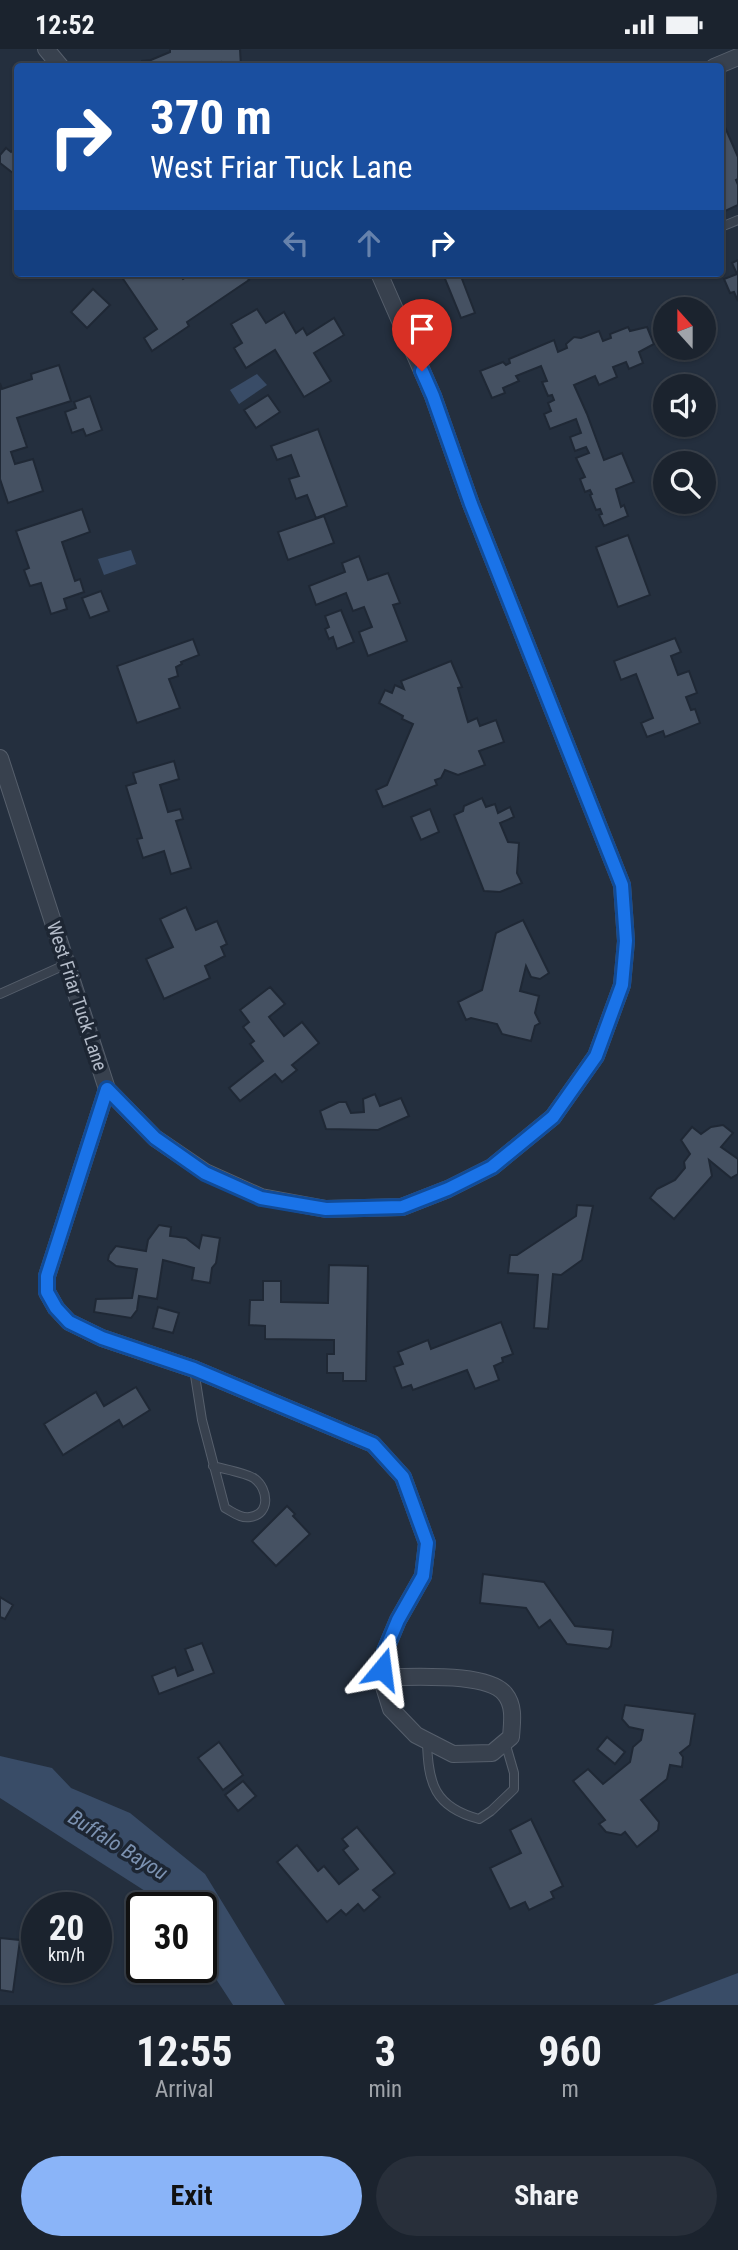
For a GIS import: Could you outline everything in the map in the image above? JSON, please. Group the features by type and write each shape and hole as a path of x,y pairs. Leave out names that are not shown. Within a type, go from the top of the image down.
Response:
{"street":[{"path":"46,49 58,63"},
{"name":"West Friar Tuck Lane","path":"0,758 107,1089 155,1138 205,1173 261,1198 326,1209 402,1207 448,1189 492,1167 553,1117 596,1056 622,985 626,941 622,885 471,504 433,396 381,277"},
{"path":"107,1089 47,1276 47,1292 56,1308 69,1322 102,1338 194,1369 373,1444 403,1477 427,1543 423,1576 398,1620 385,1651 381,1677 391,1709 416,1735 453,1754 492,1752 511,1737 512,1710 505,1694 493,1685 470,1679 381,1677"}],"lane":[{"path":"0,994 66,964"},
{"path":"194,1369 213,1466 225,1508 238,1516 250,1517 260,1513 266,1504 265,1494 255,1478 213,1466"},
{"path":"427,1741 432,1787 443,1800 463,1815 479,1819 514,1789 514,1773 505,1742"}],"water":[{"path":"257,374 267,385 239,404 230,390"},
{"path":"131,550 136,564 104,575 98,559"},
{"name":"Buffalo Bayou","path":"0,1756 52,1768 71,1788 130,1813 205,1874 216,1892 147,1892 0,1798"},
{"path":"217,1894 285,2005 233,2005 217,1980"},
{"path":"738,1973 738,2005 653,2005"}],"building":[{"path":"170,49 240,49 241,63 142,63 170,52"},
{"path":"724,125 738,157 738,205 724,212"},
{"path":"6,148 11,152 14,149 14,174 0,163 0,155"},
{"path":"738,260 738,301 734,292 730,293 724,279 737,274 732,263"},
{"path":"122,277 247,277 249,280 187,322 189,326 152,351 144,338 157,329"},
{"path":"444,277 465,277 462,279 475,313 461,318"},
{"path":"93,289 110,305 87,328 71,312"},
{"path":"257,309 266,323 284,312 296,333 303,328 307,335 334,318 344,335 314,353 331,381 304,397 275,350 246,368 234,348 242,343 231,324"},
{"path":"628,327 630,331 647,327 653,345 639,352 643,363 629,369 626,362 613,367 617,377 599,385 595,376 574,385 604,460 622,453 634,482 616,489 621,507 624,505 628,516 604,526 599,515 602,514 600,509 596,510 590,490 585,492 580,479 585,477 576,458 589,453 586,447 575,451 570,437 581,433 576,419 550,429 544,414 551,411 548,403 554,400 552,395 548,396 542,382 547,381 541,366 516,376 519,381 503,388 505,393 492,398 480,371 503,362 506,365 510,363 509,359 554,340 558,352 567,348 566,344 574,337 581,338 599,331 603,341 611,338 610,334"},
{"path":"59,365 71,401 17,418 27,447 11,452 15,464 33,459 43,491 8,503 0,479 0,383 2,389 32,379 31,374"},
{"path":"268,395 280,412 256,428 244,410"},
{"path":"90,396 102,430 86,436 83,429 72,433 65,412 76,408 74,402"},
{"path":"318,429 347,506 316,518 307,495 296,499 289,479 299,476 291,455 277,460 271,446"},
{"path":"82,509 90,532 62,542 75,581 80,579 84,592 64,599 67,609 51,614 41,583 30,586 24,570 29,568 16,531"},
{"path":"324,516 334,543 288,560 278,532"},
{"path":"628,535 650,595 618,607 596,547"},
{"path":"359,556 368,580 388,573 400,603 393,605 407,641 368,656 359,632 372,627 364,607 353,611 346,593 316,605 309,586 345,572 342,563"},
{"path":"101,591 109,611 90,618 82,598"},
{"path":"341,610 354,642 337,649 333,637 329,639 325,629 329,627 325,616"},
{"path":"675,638 681,652 671,656 678,675 689,671 697,693 686,697 691,710 695,709 700,723 665,737 663,731 647,737 641,723 653,718 636,674 621,680 614,661"},
{"path":"193,639 199,655 181,662 182,664 176,667 178,676 169,679 180,708 137,723 117,666"},
{"path":"451,661 462,687 458,688 468,722 477,718 480,726 496,720 504,742 479,751 485,765 458,775 445,770 441,778 435,780 437,785 383,807 376,790 387,785 413,724 379,703 385,690 392,693 395,685 404,689 401,681"},
{"path":"174,761 179,779 160,785 168,812 180,809 183,819 176,821 191,868 171,874 164,851 143,858 137,839 142,838 126,786 136,783 133,773"},
{"path":"482,798 486,807 495,804 498,813 510,807 514,817 500,823 508,842 519,843 517,873 522,883 500,892 484,891 454,815 463,811 464,806"},
{"path":"430,809 439,832 421,840 411,817"},
{"path":"186,907 196,930 217,921 227,944 221,947 225,956 205,966 210,978 164,999 146,959 173,947 160,919"},
{"path":"523,920 549,973 540,979 531,977 526,966 520,991 539,996 535,1013 540,1023 535,1026 531,1041 502,1034 497,1024 471,1018 466,1020 458,1002 482,990 496,933"},
{"path":"270,987 285,1004 269,1017 284,1036 302,1022 319,1043 292,1065 297,1070 282,1082 275,1074 240,1101 229,1088 263,1061 250,1044 254,1041 243,1027 249,1022 240,1010"},
{"path":"375,1094 380,1106 401,1098 409,1116 378,1130 326,1129 320,1111 339,1102 346,1102 351,1113 364,1112 363,1099"},
{"path":"723,1125 733,1133 721,1147 738,1159 738,1174 731,1178 709,1160 712,1176 674,1219 650,1198 657,1189 675,1180 685,1168 684,1162 690,1154 681,1140 692,1127 701,1134 711,1127"},
{"path":"577,1205 593,1206 582,1260 561,1275 553,1274 548,1329 534,1328 538,1275 508,1273 510,1255 517,1255 576,1216"},
{"path":"159,1225 171,1227 170,1236 186,1238 199,1248 202,1235 220,1238 210,1283 192,1280 194,1268 163,1260 157,1299 139,1296 137,1310 131,1318 94,1312 96,1299 132,1298 137,1269 116,1266 108,1260 109,1255 116,1246 146,1251 148,1240"},
{"path":"329,1265 368,1266 366,1381 343,1381 343,1373 327,1373 327,1354 334,1354 334,1340 265,1339 265,1326 249,1325 250,1300 263,1300 263,1281 281,1281 281,1302 328,1303"},
{"path":"158,1307 179,1313 173,1333 153,1328"},
{"path":"501,1322 513,1354 502,1358 503,1362 494,1366 499,1380 475,1389 467,1370 413,1390 411,1385 402,1388 394,1367 403,1364 398,1352 428,1340 431,1349"},
{"path":"136,1387 150,1410 123,1427 119,1420 63,1455 44,1424 96,1392 104,1406"},
{"path":"287,1506 310,1534 276,1566 252,1541"},
{"path":"483,1574 544,1582 575,1626 613,1630 611,1646 608,1649 567,1644 550,1620 539,1628 526,1608 480,1603"},
{"path":"0,1597 13,1605 5,1619 0,1617"},
{"path":"202,1643 214,1673 159,1694 152,1676 175,1667 178,1676 193,1670 185,1649"},
{"path":"625,1705 695,1714 690,1745 680,1753 683,1757 682,1767 670,1765 667,1779 641,1800 659,1822 658,1830 637,1847 625,1832 621,1835 606,1832 599,1824 605,1820 573,1781 588,1769 603,1784 630,1762 633,1747 641,1740 643,1730 629,1727 622,1719"},
{"path":"607,1737 625,1752 615,1764 597,1749"},
{"path":"219,1742 243,1775 223,1790 198,1758"},
{"path":"243,1781 256,1796 238,1811 225,1795"},
{"path":"531,1819 563,1886 551,1892 554,1898 529,1910 525,1902 510,1909 490,1868 521,1853 510,1830"},
{"path":"357,1827 395,1873 373,1890 380,1897 364,1911 358,1904 346,1915 341,1910 327,1922 277,1862 297,1845 318,1871 324,1866 339,1884 358,1869 343,1850 348,1846 342,1839"},
{"path":"0,1938 20,1940 13,1992 0,1990"}],"route":[{"path":"382,1669 385,1651 398,1620 423,1576 427,1543 403,1477 373,1444 194,1369 102,1338 69,1322 56,1308 47,1292 47,1276 107,1089 155,1138 205,1173 261,1198 326,1209 402,1207 448,1189 492,1167 553,1117 596,1056 622,985 626,941 622,885 471,504 422,371"}]}
